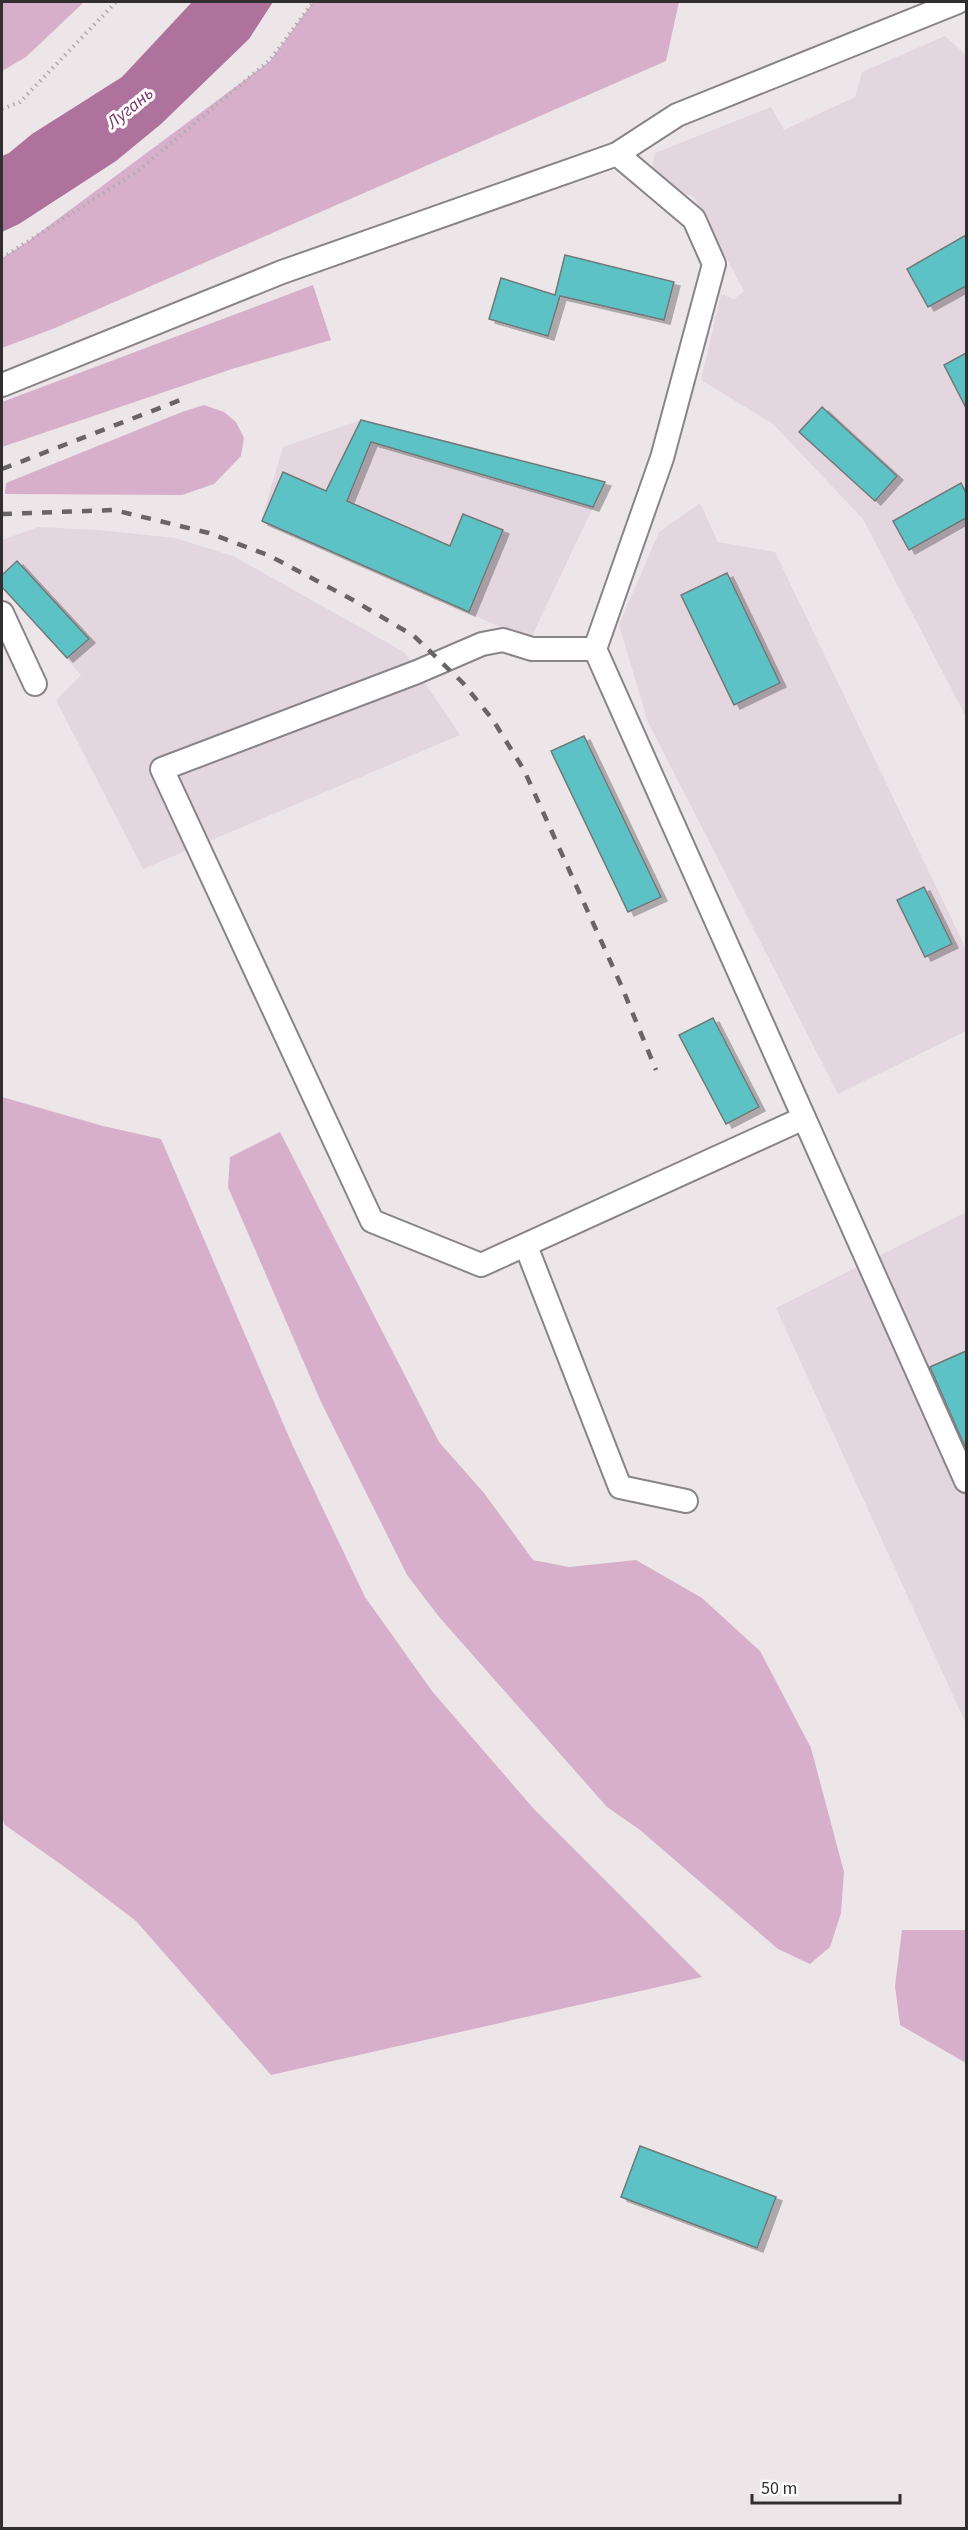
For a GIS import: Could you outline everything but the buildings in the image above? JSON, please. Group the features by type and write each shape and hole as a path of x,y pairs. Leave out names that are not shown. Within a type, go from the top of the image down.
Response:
{"street":[{"path":"2,385 282,272 617,154 677,115 958,2 966,17"},
{"path":"617,154 694,219 714,264 662,458 595,649 966,1481"},
{"path":"2,614 35,684"},
{"path":"595,649 532,649 502,640 482,644 417,672 162,769 372,1221 481,1265 804,1118"},
{"path":"526,1246 620,1487 686,1501"}],"path":[{"path":"2,109 20,102 116,2"},
{"path":"2,258 138,171 270,60 313,2"}],"shaded area":[{"path":"2,2 84,2 26,57 2,71"},
{"path":"313,2 679,2 666,61 55,328 2,348 2,258 27,242 270,61"},
{"path":"945,36 966,55 966,717 863,519 773,424 701,380 721,294 734,299 744,291 693,196 676,191 658,178 652,168 655,153 771,107 784,130 855,97 862,72"},
{"path":"313,285 331,340 235,368 2,447 2,402"},
{"path":"204,405 224,412 236,422 244,438 241,456 214,484 182,495 5,494 6,483"},
{"path":"361,420 605,482 530,640 261,521 283,447"},
{"path":"700,503 718,542 775,552 966,949 966,1031 838,1094 648,722 619,625 659,532"},
{"path":"38,527 99,530 175,538 233,556 404,652 460,735 143,869 56,700 81,675 2,587 2,540"},
{"path":"2,1097 103,1126 161,1139 292,1444 365,1597 432,1691 533,1808 702,1977 271,2075 136,1921 5,1825 2,1817"},
{"path":"280,1132 439,1442 484,1493 533,1560 569,1567 636,1560 702,1598 760,1651 811,1748 844,1872 841,1913 830,1947 810,1964 778,1949 640,1830 607,1807 440,1618 407,1575 321,1402 228,1187 230,1157"},
{"path":"966,1212 966,1724 776,1308"},
{"path":"902,1930 966,1930 966,2063 900,2025 895,1986"}],"water":[{"name":"Лугань","path":"192,2 273,2 249,39 161,124 116,161 19,224 2,232 2,156 32,134 122,77"}],"railway":[{"path":"2,469 183,399"},
{"path":"2,514 114,510 209,533 268,555 353,600 414,636 463,683 493,720 524,770 621,985 656,1070"}]}
